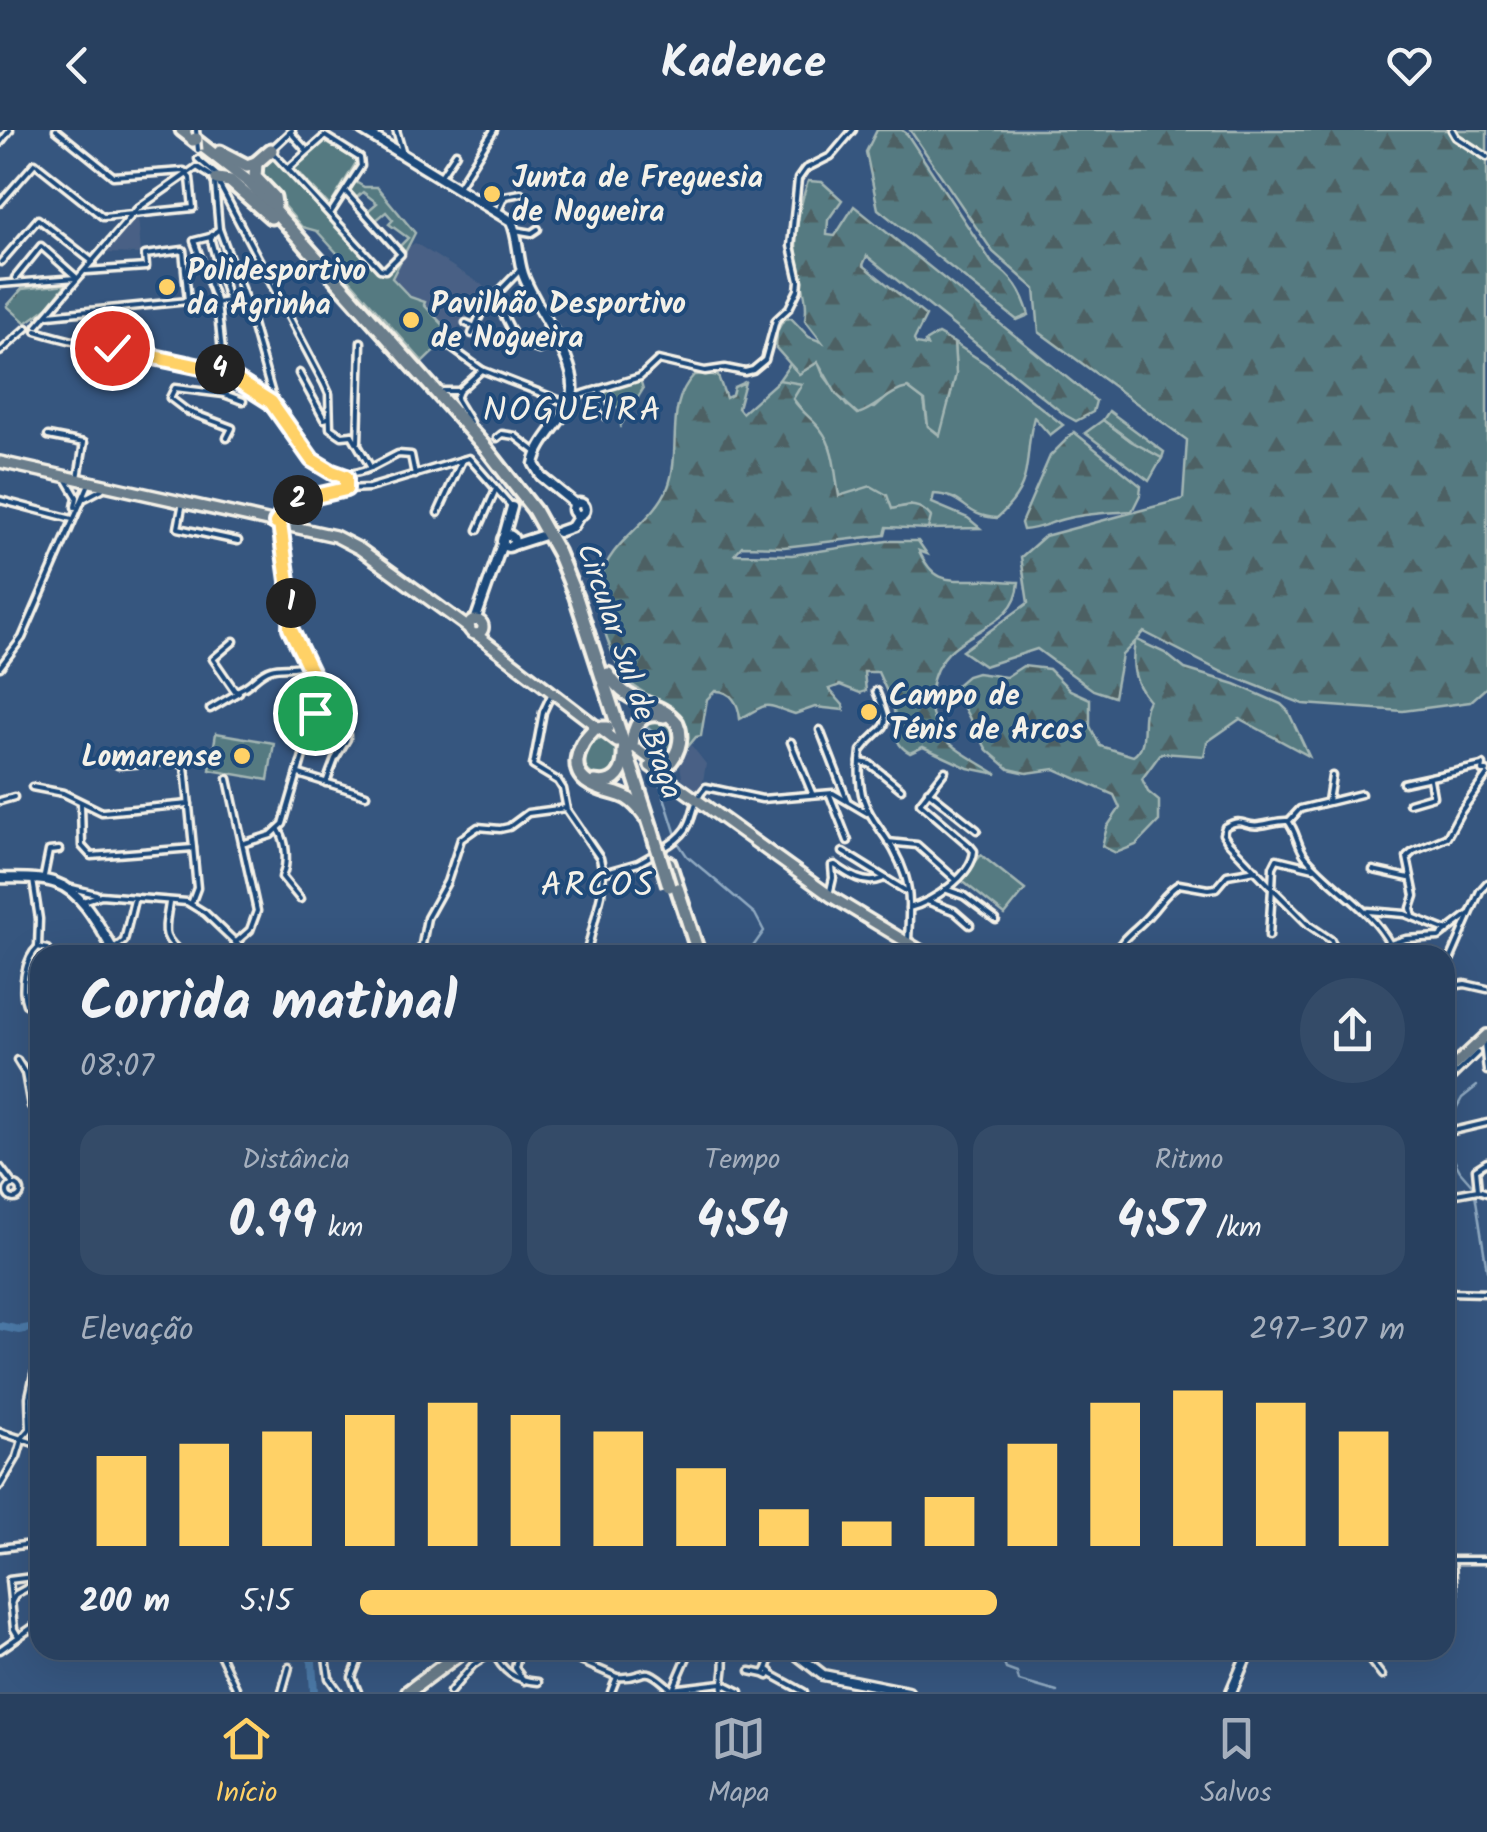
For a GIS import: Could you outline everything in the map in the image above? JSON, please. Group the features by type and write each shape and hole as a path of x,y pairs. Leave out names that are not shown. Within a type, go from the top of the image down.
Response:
{"highway":[{"path":"171,130 243,165 256,163 270,150"},
{"path":"182,130 244,177 471,425"},
{"path":"218,151 247,173 471,425"},
{"path":"256,163 256,177 275,204"},
{"path":"217,179 230,181 298,238"},
{"name":"Circular Sul de Braga","path":"471,425 523,484 562,549 608,674 609,734"},
{"name":"Circular Sul de Braga","path":"471,425 516,484 552,541 576,597 609,734 653,827 693,945"},
{"path":"608,674 625,696 663,710 677,723 681,740 662,766"},
{"path":"653,827 627,798 590,784 580,776 577,755 609,734 633,730 639,720 651,714 662,715 672,722 677,733 662,766"},
{"path":"404,1692 442,1660"},
{"path":"404,1692 450,1660"}],"main road":[{"path":"0,462 348,541 474,624 487,642 609,734 662,766 699,799 905,945"},
{"path":"1455,1067 1478,1052 1485,1037"}],"street":[{"path":"0,142 10,130"},
{"path":"56,130 114,176 180,170 188,174"},
{"path":"362,130 511,221 522,268 572,373 571,400 534,464 538,473 575,504 573,512 579,516 572,528 558,532"},
{"path":"396,130 400,150"},
{"path":"458,187 494,130"},
{"path":"446,344 482,370 571,400 640,378 658,360 705,371 753,370 765,360 776,320 789,308 798,290 790,246 798,179 805,169 831,156 853,130"},
{"path":"1452,130 1456,138 1487,156"},
{"path":"307,151 291,131 270,150 385,270 401,254 345,192"},
{"path":"290,167 326,136 356,154 361,166 330,214"},
{"path":"0,352 50,315 148,198 197,167 196,139"},
{"path":"440,177 456,153"},
{"path":"198,159 216,172 324,383 329,394 328,418 335,433 352,435 370,467"},
{"path":"0,203 35,163 99,215 193,208 188,174"},
{"path":"197,167 217,179"},
{"path":"217,179 214,190 218,229 244,298 276,410"},
{"path":"498,211 505,196 520,193"},
{"path":"1,262 38,219 93,262"},
{"path":"218,229 210,237 194,241 216,304 224,372"},
{"path":"515,230 532,233 538,229"},
{"path":"210,237 228,301"},
{"path":"14,278 41,246 78,278"},
{"path":"50,315 188,300 184,250 145,255 146,267 86,271"},
{"path":"473,331 483,308 522,268"},
{"path":"0,284 78,278"},
{"path":"494,296 518,342"},
{"path":"216,304 244,298"},
{"path":"466,323 473,331 539,350 556,341"},
{"path":"33,329 224,372 266,398 312,460 332,472 349,476 398,454 412,455 415,475"},
{"path":"358,443 362,342"},
{"path":"471,425 456,399 458,391 482,370"},
{"path":"299,373 324,419 328,418"},
{"path":"224,394 231,376"},
{"path":"228,438 232,428 187,412 170,398 175,388 224,394 243,401"},
{"path":"599,390 607,417"},
{"path":"443,391 458,391"},
{"path":"266,398 272,392"},
{"path":"352,435 360,420"},
{"path":"497,438 502,434 515,436 537,453"},
{"path":"0,667 22,638 84,480 84,443 48,436"},
{"path":"244,843 278,830 312,725 316,682 290,628 291,602 278,524 290,502 346,489 370,488 470,458 512,508 509,541 497,559 474,624"},
{"path":"438,514 462,460"},
{"path":"59,474 79,500"},
{"path":"346,489 349,476"},
{"path":"79,500 110,486"},
{"path":"478,530 496,488"},
{"path":"0,500 73,516"},
{"path":"183,502 178,528 238,540"},
{"path":"509,541 544,535"},
{"path":"234,641 213,658 232,688 239,692"},
{"path":"210,709 268,669 297,668 305,663"},
{"path":"316,682 328,679 334,684 346,717 347,740 326,782"},
{"path":"553,691 544,712 532,766 558,781 566,808 600,858 614,868"},
{"path":"876,691 888,719 887,726 866,744 860,762 860,792 867,813 888,842 906,880 909,945"},
{"path":"820,730 847,801"},
{"path":"791,742 812,793"},
{"path":"118,766 181,762 185,766 197,888 191,904"},
{"path":"860,762 870,764 900,789"},
{"path":"1403,783 1485,768 1482,781 1447,838 1410,854 1406,864 1415,896 1411,908 1414,917"},
{"path":"909,908 927,901 956,880 974,859 974,851 920,803 944,771"},
{"path":"298,774 366,795"},
{"path":"1328,801 1332,776"},
{"path":"1409,803 1433,796 1430,779"},
{"path":"228,780 257,910 250,930 235,942"},
{"path":"32,787 64,794 102,812 189,804"},
{"path":"603,873 638,863 672,844 689,828 706,787 752,798 830,793 867,813"},
{"path":"928,791 978,830"},
{"path":"830,793 848,841"},
{"path":"1288,821 1300,809 1362,794"},
{"path":"0,801 14,797"},
{"path":"81,803 82,846 91,856 193,848"},
{"path":"422,945 427,918 446,882 461,840 478,827 510,827 528,814 566,808"},
{"path":"1288,821 1255,827 1239,820 1225,826 1228,842 1334,945"},
{"path":"1288,821 1302,853 1353,903 1368,911 1414,917 1448,930"},
{"path":"278,830 283,837 286,866 282,877 300,899"},
{"path":"888,842 916,845 956,880"},
{"path":"44,881 50,852 59,850"},
{"path":"843,852 906,891"},
{"path":"588,945 603,873 600,858"},
{"path":"1269,936 1273,866 1277,859 1316,868"},
{"path":"830,895 835,865 862,880 882,879"},
{"path":"1118,945 1178,884 1216,888 1228,875 1256,870"},
{"path":"1373,870 1410,878"},
{"path":"0,878 44,881 101,896 191,904 238,945"},
{"path":"33,880 38,945"},
{"path":"1455,950 1480,890 1487,884"},
{"path":"63,886 79,900 110,945"},
{"path":"944,889 964,896 996,920"},
{"path":"79,900 86,892"},
{"path":"79,900 101,896"},
{"path":"87,910 91,898"},
{"path":"121,945 134,900"},
{"path":"170,901 165,936 172,945"},
{"path":"927,901 954,911 970,925"},
{"path":"1368,911 1390,944 1406,939 1430,940 1473,911"},
{"path":"26,1004 23,986 30,960"},
{"path":"1455,986 1487,989"},
{"path":"1455,1074 1478,1052 1487,1071"},
{"path":"17,1060 25,1073 30,1100"},
{"path":"25,1073 30,1074"},
{"path":"1455,1131 1487,1123"},
{"path":"1476,1190 1476,1169 1487,1162"},
{"path":"0,1167 10,1198 19,1198 20,1187 6,1178"},
{"path":"7,1189 14,1184"},
{"path":"1455,1194 1476,1190 1487,1193"},
{"path":"1455,1293 1487,1292"},
{"path":"0,1486 30,1429"},
{"path":"0,1432 30,1441"},
{"path":"0,1548 30,1544"},
{"path":"1455,1562 1487,1560"},
{"path":"18,1636 9,1580 30,1578"},
{"path":"11,1603 16,1594 30,1585"},
{"path":"10,1589 16,1594"},
{"path":"0,1650 30,1628"},
{"path":"223,1660 238,1692"},
{"path":"326,1660 329,1678 339,1692"},
{"path":"356,1660 359,1662 352,1678 358,1692"},
{"path":"450,1692 454,1683 480,1660"},
{"path":"500,1660 507,1673 538,1682"},
{"path":"517,1660 515,1668 524,1681"},
{"path":"578,1660 617,1677 653,1672 672,1690"},
{"path":"672,1690 686,1660"},
{"path":"723,1692 725,1660"},
{"path":"768,1672 771,1660"},
{"path":"802,1660 823,1675 908,1692"},
{"path":"1231,1692 1245,1660"},
{"path":"1370,1660 1382,1676"},
{"path":"282,1692 289,1667"},
{"path":"750,1672 768,1672 804,1692"},
{"path":"611,1692 617,1677"},
{"path":"672,1690 722,1683 740,1692"}],"shaded area":[{"path":"138,215 141,254 104,253 132,218"},
{"path":"415,243 488,292 488,297 452,334 419,298 410,297 391,278 408,247"},
{"path":"691,745 706,764 698,791 682,778 680,764"}],"green space":[{"path":"877,130 902,130 907,134 992,263 1016,285 1029,315 1017,320 878,209 866,152"},
{"path":"910,130 1487,130 1487,687 1470,702 1403,711 1303,704 1222,672 1144,632 1137,640 1165,653 1185,669 1235,684 1281,704 1309,756 1240,719 1207,742 1204,756 1161,753 1142,779 1148,792 1159,801 1159,821 1136,845 1116,853 1102,846 1107,827 1120,808 1114,795 1055,769 1027,773 1009,769 987,750 953,688 967,676 977,673 1006,677 1023,666 1049,669 1070,690 1090,699 1090,726 1100,746 1133,756 1142,745 1149,700 1134,673 1135,642 1122,655 1114,697 1093,690 1037,649 984,666 962,651 1028,603 1021,557 1045,536 1183,499 1187,440 1039,332 1035,289 993,252"},
{"path":"322,140 357,161 330,206 293,167"},
{"path":"272,156 377,269 386,272 403,252 393,241 400,246 408,238 389,224 393,220 386,212 375,221 365,209 377,203 363,192 355,199 349,192 354,181 364,187 377,187 415,233 392,278 410,297 425,302 452,334 423,362 349,279 347,264 317,231 302,227 259,177 258,168"},
{"path":"808,181 822,182 842,200 828,220 827,235 835,236 854,206 1096,401 1093,412 1076,421 1065,415 867,256 863,265 926,316 914,340 916,344 927,346 925,342 938,334 954,343 956,374 940,435 928,426 925,401 908,388 858,414 837,395 818,362 799,374 776,348 777,331 784,319 791,318 809,337 822,342 805,320 797,259 798,220"},
{"path":"66,284 48,307 26,323 7,306 22,289"},
{"path":"954,343 1063,425 1050,435 1034,417 1023,482 1010,505 997,518 977,514 953,498 934,494 932,503 968,518 980,528 928,529 930,516 910,505 892,509 839,497 830,447 779,380 790,364 799,374 818,362 847,406 875,408 895,390 908,388 924,400 928,426 939,435 956,374"},
{"path":"694,375 718,376 726,398 732,395 734,387 745,382 738,408 742,413 779,380 802,384 793,399 826,437 839,496 871,486 887,495 892,509 913,506 931,517 928,529 887,527 885,535 784,547 742,546 735,554 792,555 887,541 918,541 927,554 919,551 930,569 942,578 1019,582 1015,600 1005,613 948,653 937,669 931,690 934,721 940,732 959,750 997,774 968,768 923,747 910,753 904,749 897,740 894,710 878,672 864,672 866,691 860,693 840,685 829,689 844,710 815,707 795,714 768,706 740,719 733,699 715,691 707,699 701,736 686,749 685,732 672,710 640,691 620,672 601,615 600,581 612,554 652,512 668,487 679,400"},
{"path":"640,379 643,389 621,425 619,407 612,402 607,404 603,389"},
{"path":"1109,411 1164,452 1162,458 1103,420"},
{"path":"1103,420 1162,458 1149,481 1085,433"},
{"path":"1074,432 1141,486 1132,511 1081,516 1023,530 1021,523 1050,456"},
{"path":"665,719 673,731 673,744 668,753 655,757 639,748 636,741 641,721"},
{"name":"Lomarense","path":"216,733 274,743 268,780 210,770"},
{"path":"602,739 616,744 621,758 616,772 602,777 588,772 583,758 588,744"},
{"path":"981,855 1025,890 1005,915 961,880"}],"waterway":[{"path":"647,727 654,734 656,755"},
{"path":"658,778 676,835"},
{"path":"679,844 687,856 755,914 764,931 754,945"},
{"path":"1455,1111 1462,1098 1477,1086"},
{"path":"1455,1162 1474,1187 1487,1271"},
{"path":"0,1326 30,1328"},
{"path":"311,1660 314,1692"},
{"path":"1003,1660 1006,1669 1017,1673 1019,1681 1057,1692"}],"tunnel":[{"path":"624,746 650,766"}],"place":[{"name":"Junta de Freguesia de Nogueira","path":"492,194"},
{"name":"Polidesportivo da Agrinha","path":"167,287"},
{"name":"Pavilhão Desportivo de Nogueira","path":"411,320"},
{"name":"Campo de Ténis de Arcos","path":"869,712"},
{"name":"Lomarense","path":"242,756"}],"district":[{"name":"NOGUEIRA","path":"573,409"},
{"name":"ARCOS","path":"598,884"}],"route":[{"path":"112,348 219,369 271,402 312,460 346,477 346,489 290,502 276,523 280,524 291,602 290,628 316,682 315,713"}]}
